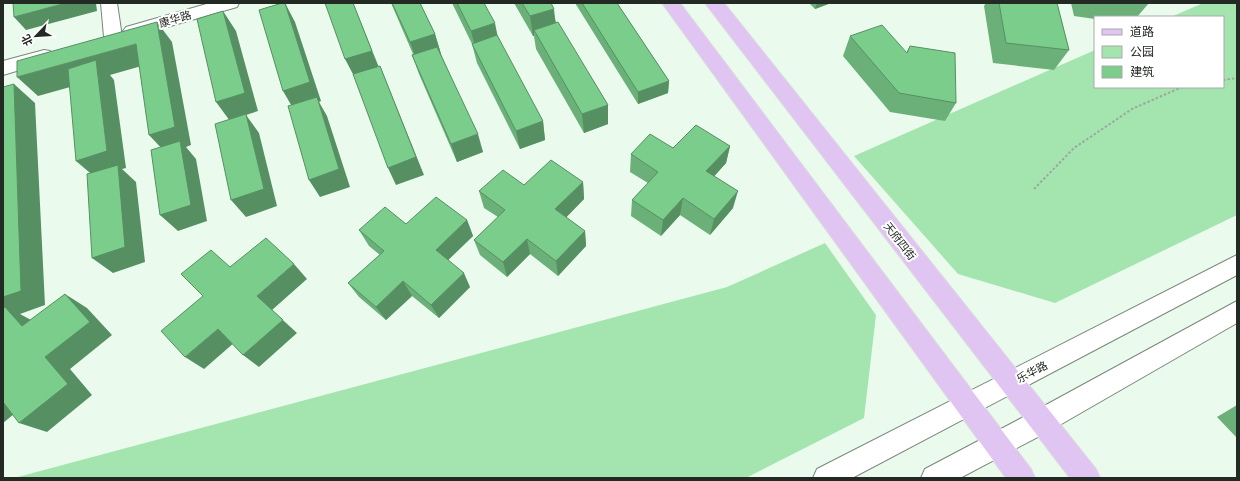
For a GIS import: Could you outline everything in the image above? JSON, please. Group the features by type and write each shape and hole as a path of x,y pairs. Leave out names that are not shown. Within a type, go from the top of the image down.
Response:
{"main road":[{"path":"671,3 1022,478"},
{"name":"天府四街","path":"714,3 1087,478"}],"street":[{"name":"康华路","path":"109,3 106,39 231,3"},
{"path":"3,68 62,51"},
{"name":"乐华路","path":"826,478 968,404 1012,383 1237,264"},
{"path":"934,478 1042,421 1237,311"}],"path":[{"path":"1224,80 1237,78"},
{"path":"1034,189 1074,148 1132,109 1180,88"}],"green space":[{"path":"1203,3 1237,3 1237,215 1055,303 958,274 854,156 1094,50 1094,88 1224,88 1224,16 1173,16"},
{"path":"825,243 876,315 864,418 746,478 14,478 727,287"}],"building":[{"path":"13,3 66,3 14,17"},
{"path":"285,3 310,82 283,91 259,10"},
{"path":"325,3 353,3 372,51 345,59"},
{"path":"392,3 420,3 435,34 410,42"},
{"path":"457,3 484,3 495,23 471,31"},
{"path":"522,3 551,3 554,9 530,16"},
{"path":"582,3 617,3 669,81 638,92"},
{"path":"999,3 1057,3 1069,50 1006,43"},
{"path":"223,11 245,93 216,102 197,19"},
{"path":"157,22 175,127 149,135 136,44 17,77 17,61"},
{"path":"558,22 608,105 582,114 534,30"},
{"path":"882,25 907,53 910,46 955,53 956,103 899,93 850,36"},
{"path":"497,35 543,121 516,131 472,44"},
{"path":"437,47 478,134 451,144 412,55"},
{"path":"96,60 107,151 76,161 68,69"},
{"path":"380,66 416,157 388,168 353,74"},
{"path":"14,84 21,291 3,297 3,87"},
{"path":"317,97 339,169 309,180 288,106"},
{"path":"246,114 264,189 231,200 215,124"},
{"path":"696,125 730,146 706,171 738,191 714,219 683,198 663,220 632,200 658,172 631,154 650,134 673,148"},
{"path":"180,141 191,205 160,215 151,150"},
{"path":"551,160 583,182 555,209 585,231 556,261 527,239 503,262 474,240 505,210 479,191 503,170 524,185"},
{"path":"118,165 125,247 92,258 87,174"},
{"path":"436,197 467,220 436,250 464,273 431,305 403,281 376,307 348,283 384,251 359,230 385,207 406,224"},
{"path":"266,238 294,264 257,296 283,320 243,355 218,329 185,357 161,331 203,296 181,274 211,250 230,267"},
{"path":"65,294 90,322 45,357 68,384 19,423 3,402 3,308 5,307 22,326"}]}
